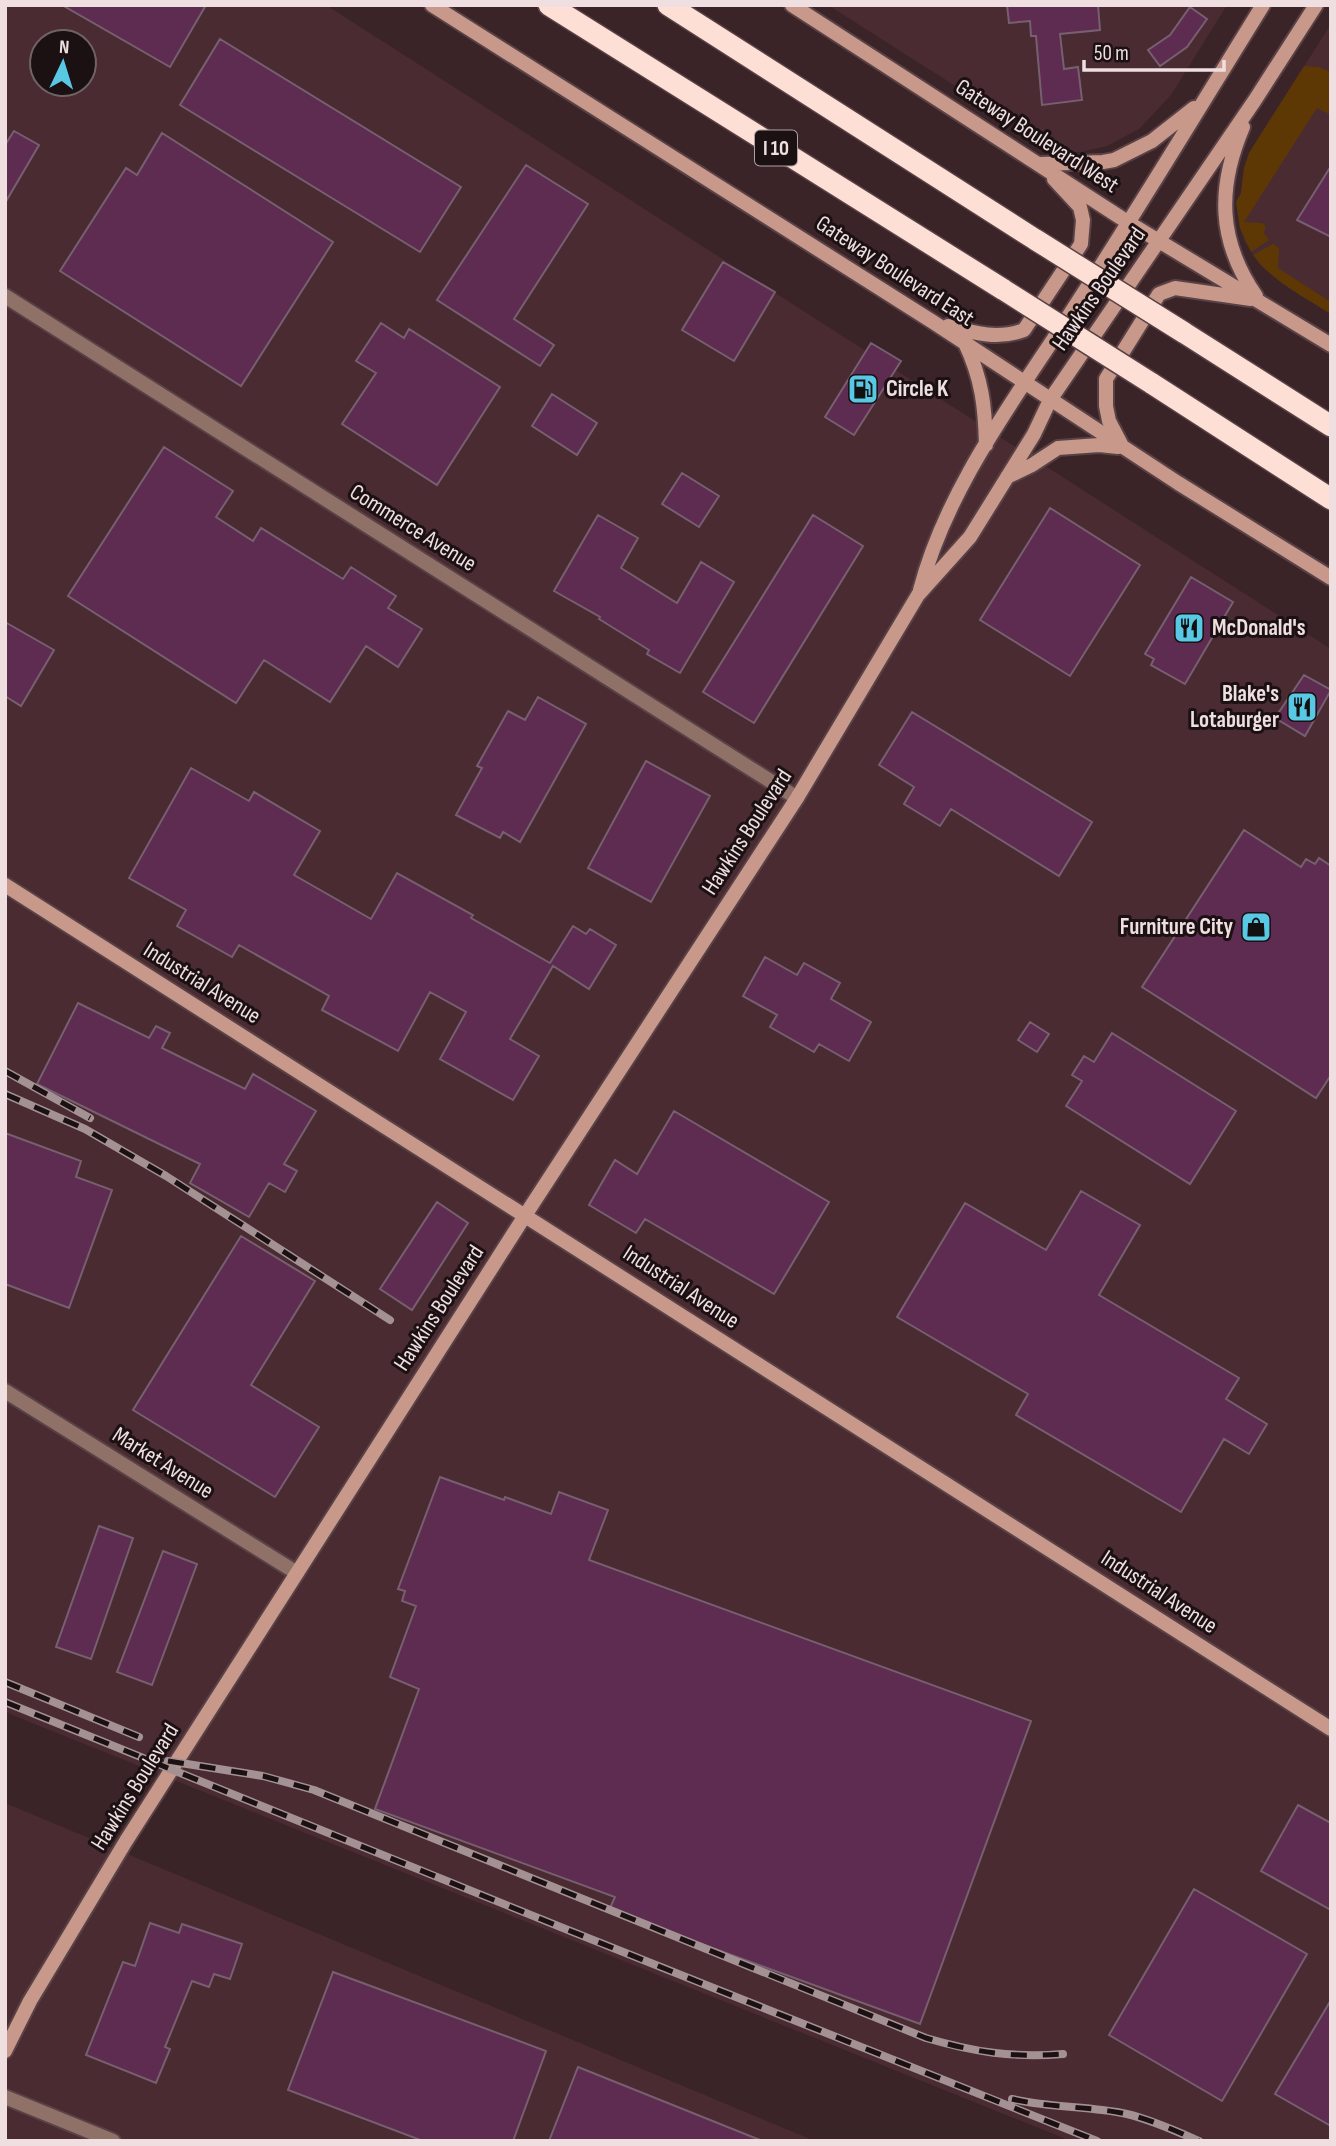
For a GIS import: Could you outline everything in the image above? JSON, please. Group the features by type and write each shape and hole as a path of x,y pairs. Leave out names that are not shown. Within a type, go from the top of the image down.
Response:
{"highway":[{"path":"533,5 629,56"},
{"name":"I 10","path":"549,5 1331,499"},
{"path":"668,5 1331,426"},
{"path":"681,5 730,44"}],"main road":[{"name":"Gateway Boulevard East","path":"432,5 933,321 1050,400 1331,578"},
{"name":"Gateway Boulevard West","path":"792,5 1129,223 1331,345"},
{"name":"Hawkins Boulevard","path":"918,595 930,553 961,486 1129,223 1263,5"},
{"name":"Hawkins Boulevard","path":"5,2050 30,2001 126,1841 526,1214 797,798 918,595 970,537 1034,434 1050,400 1255,100 1316,5"},
{"path":"1040,164 1114,160 1152,141 1205,99"},
{"path":"1255,100 1231,160 1226,187 1225,220 1229,244 1240,270 1259,300"},
{"path":"933,321 985,336 1013,334 1024,330 1081,244 1083,229 1080,207 1040,164"},
{"path":"1123,447 1109,421 1106,379 1159,293 1175,288 1259,300"},
{"path":"964,342 981,383 985,404 986,445"},
{"path":"1007,477 1058,448 1099,445 1123,447"},
{"name":"Industrial Avenue","path":"5,885 526,1214 1331,1729"}],"street":[{"name":"Commerce Avenue","path":"5,296 797,798"},
{"name":"Market Avenue","path":"5,1391 297,1573"},
{"path":"5,2097 113,2141"}],"shaded area":[{"path":"5,5 326,5 1331,649 1331,2141 1071,2141 5,1712"},
{"path":"828,5 1227,5 1171,95 1139,129 1107,146 1081,152 1059,152"},
{"path":"1331,24 1331,314 1283,284 1261,266 1245,242 1236,202 1241,193 1249,153"},
{"path":"1304,66 1319,67 1331,72 1331,115 1317,108 1244,222 1262,223 1266,226 1264,233 1269,240 1251,252 1240,228 1236,202 1241,193 1244,168 1249,153"},
{"path":"1273,244 1279,248 1278,268 1331,302 1331,314 1279,281 1253,255"},
{"path":"5,1803 815,2141 5,2141"}],"building":[{"path":"62,5 206,5 170,67"},
{"path":"1007,5 1098,5 1100,30 1060,34 1064,69 1078,67 1082,100 1042,105 1036,36 1031,36 1030,21 1009,23"},
{"path":"1190,7 1207,19 1187,47 1160,66 1148,50 1170,35"},
{"path":"220,39 461,187 420,252 180,105"},
{"path":"14,131 39,145 5,203 5,145"},
{"path":"162,133 333,242 241,386 60,271 126,168 137,175"},
{"path":"526,165 588,204 514,319 554,345 540,366 437,300"},
{"path":"1331,166 1331,237 1297,220"},
{"path":"723,262 775,292 734,361 682,330"},
{"path":"381,323 404,338 409,329 500,387 437,485 342,424 376,373 356,361"},
{"name":"Circle K","path":"871,343 901,361 854,435 825,417"},
{"path":"552,394 597,423 577,455 532,426"},
{"path":"164,447 233,491 216,517 253,541 261,528 343,579 351,567 396,596 388,608 422,629 398,667 366,646 330,702 264,660 236,703 68,596"},
{"path":"682,473 719,496 699,527 662,504"},
{"path":"1050,508 1140,565 1070,676 980,620"},
{"path":"598,515 638,538 621,568 677,603 701,562 734,582 680,673 647,654 649,650 599,619 600,617 554,591"},
{"path":"813,515 863,546 754,723 703,692"},
{"name":"McDonald's","path":"1191,577 1233,602 1185,684 1151,665 1154,659 1145,654"},
{"path":"5,622 54,650 21,706 5,696"},
{"name":"Blake's Lotaburger","path":"1304,675 1331,690 1305,736 1275,718"},
{"path":"538,697 586,724 520,842 503,832 500,838 456,815 482,768 477,766 508,711 525,720"},
{"path":"912,712 1092,822 1059,876 951,809 940,826 904,804 914,787 879,765"},
{"path":"646,761 710,796 651,902 588,868"},
{"path":"191,768 249,801 254,792 320,831 294,875 371,919 397,873 473,915 471,918 550,963 573,926 586,934 590,929 616,945 589,989 553,966 510,1039 539,1056 513,1100 440,1059 466,1012 430,992 398,1051 322,1010 329,996 239,945 232,957 177,926 186,910 129,878"},
{"name":"Furniture City","path":"1244,830 1301,867 1306,859 1315,864 1319,858 1331,866 1331,1075 1316,1098 1142,987"},
{"path":"765,957 797,975 804,963 840,983 831,999 871,1022 849,1061 819,1044 814,1052 770,1027 777,1015 743,996"},
{"path":"78,1003 149,1038 156,1026 170,1033 162,1048 245,1089 253,1074 316,1111 284,1164 297,1171 285,1192 269,1183 249,1217 190,1183 200,1164 37,1084"},
{"path":"1030,1022 1049,1034 1037,1052 1018,1040"},
{"path":"1112,1033 1236,1111 1190,1184 1066,1106 1082,1081 1072,1075 1084,1056 1094,1062"},
{"path":"674,1111 829,1202 774,1294 645,1219 636,1233 589,1205 615,1160 637,1174"},
{"path":"5,1133 81,1161 76,1177 112,1190 69,1308 5,1284"},
{"path":"1081,1191 1140,1225 1099,1295 1239,1378 1226,1399 1267,1424 1249,1454 1224,1439 1181,1512 1016,1415 1028,1394 897,1317 965,1203 1046,1250"},
{"path":"437,1202 468,1223 412,1310 380,1289"},
{"path":"241,1236 315,1281 251,1385 319,1427 275,1497 133,1410"},
{"path":"440,1477 551,1514 559,1492 608,1510 589,1560 1031,1721 920,2024 609,1910 615,1897 375,1809 419,1689 390,1677 416,1606 402,1601 405,1591 398,1589"},
{"path":"99,1526 133,1538 91,1659 56,1647"},
{"path":"163,1551 197,1564 152,1685 117,1672"},
{"path":"1298,1805 1331,1823 1331,1910 1261,1871"},
{"path":"1194,1889 1307,1954 1222,2101 1109,2035"},
{"path":"150,1923 179,1933 182,1924 242,1944 230,1979 214,1974 209,1987 192,1981 165,2047 170,2049 156,2083 86,2055 123,1962 135,1966"},
{"path":"333,1972 546,2051 513,2141 423,2141 288,2090"},
{"path":"1331,2000 1331,2126 1275,2094"},
{"path":"578,2067 760,2140 760,2141 549,2141"}],"railway":[{"path":"5,1071 90,1118"},
{"path":"5,1094 85,1129 166,1176 390,1320"},
{"path":"5,1682 139,1737"},
{"path":"5,1702 1097,2141"},
{"path":"168,1761 263,1776 314,1790 926,2038 993,2053 1063,2054"},
{"path":"1012,2099 1127,2114 1199,2141"}],"place":[{"name":"Circle K","path":"863,389"},
{"name":"McDonald's","path":"1189,628"},
{"name":"Blake's Lotaburger","path":"1302,707"},
{"name":"Furniture City","path":"1256,927"}]}
